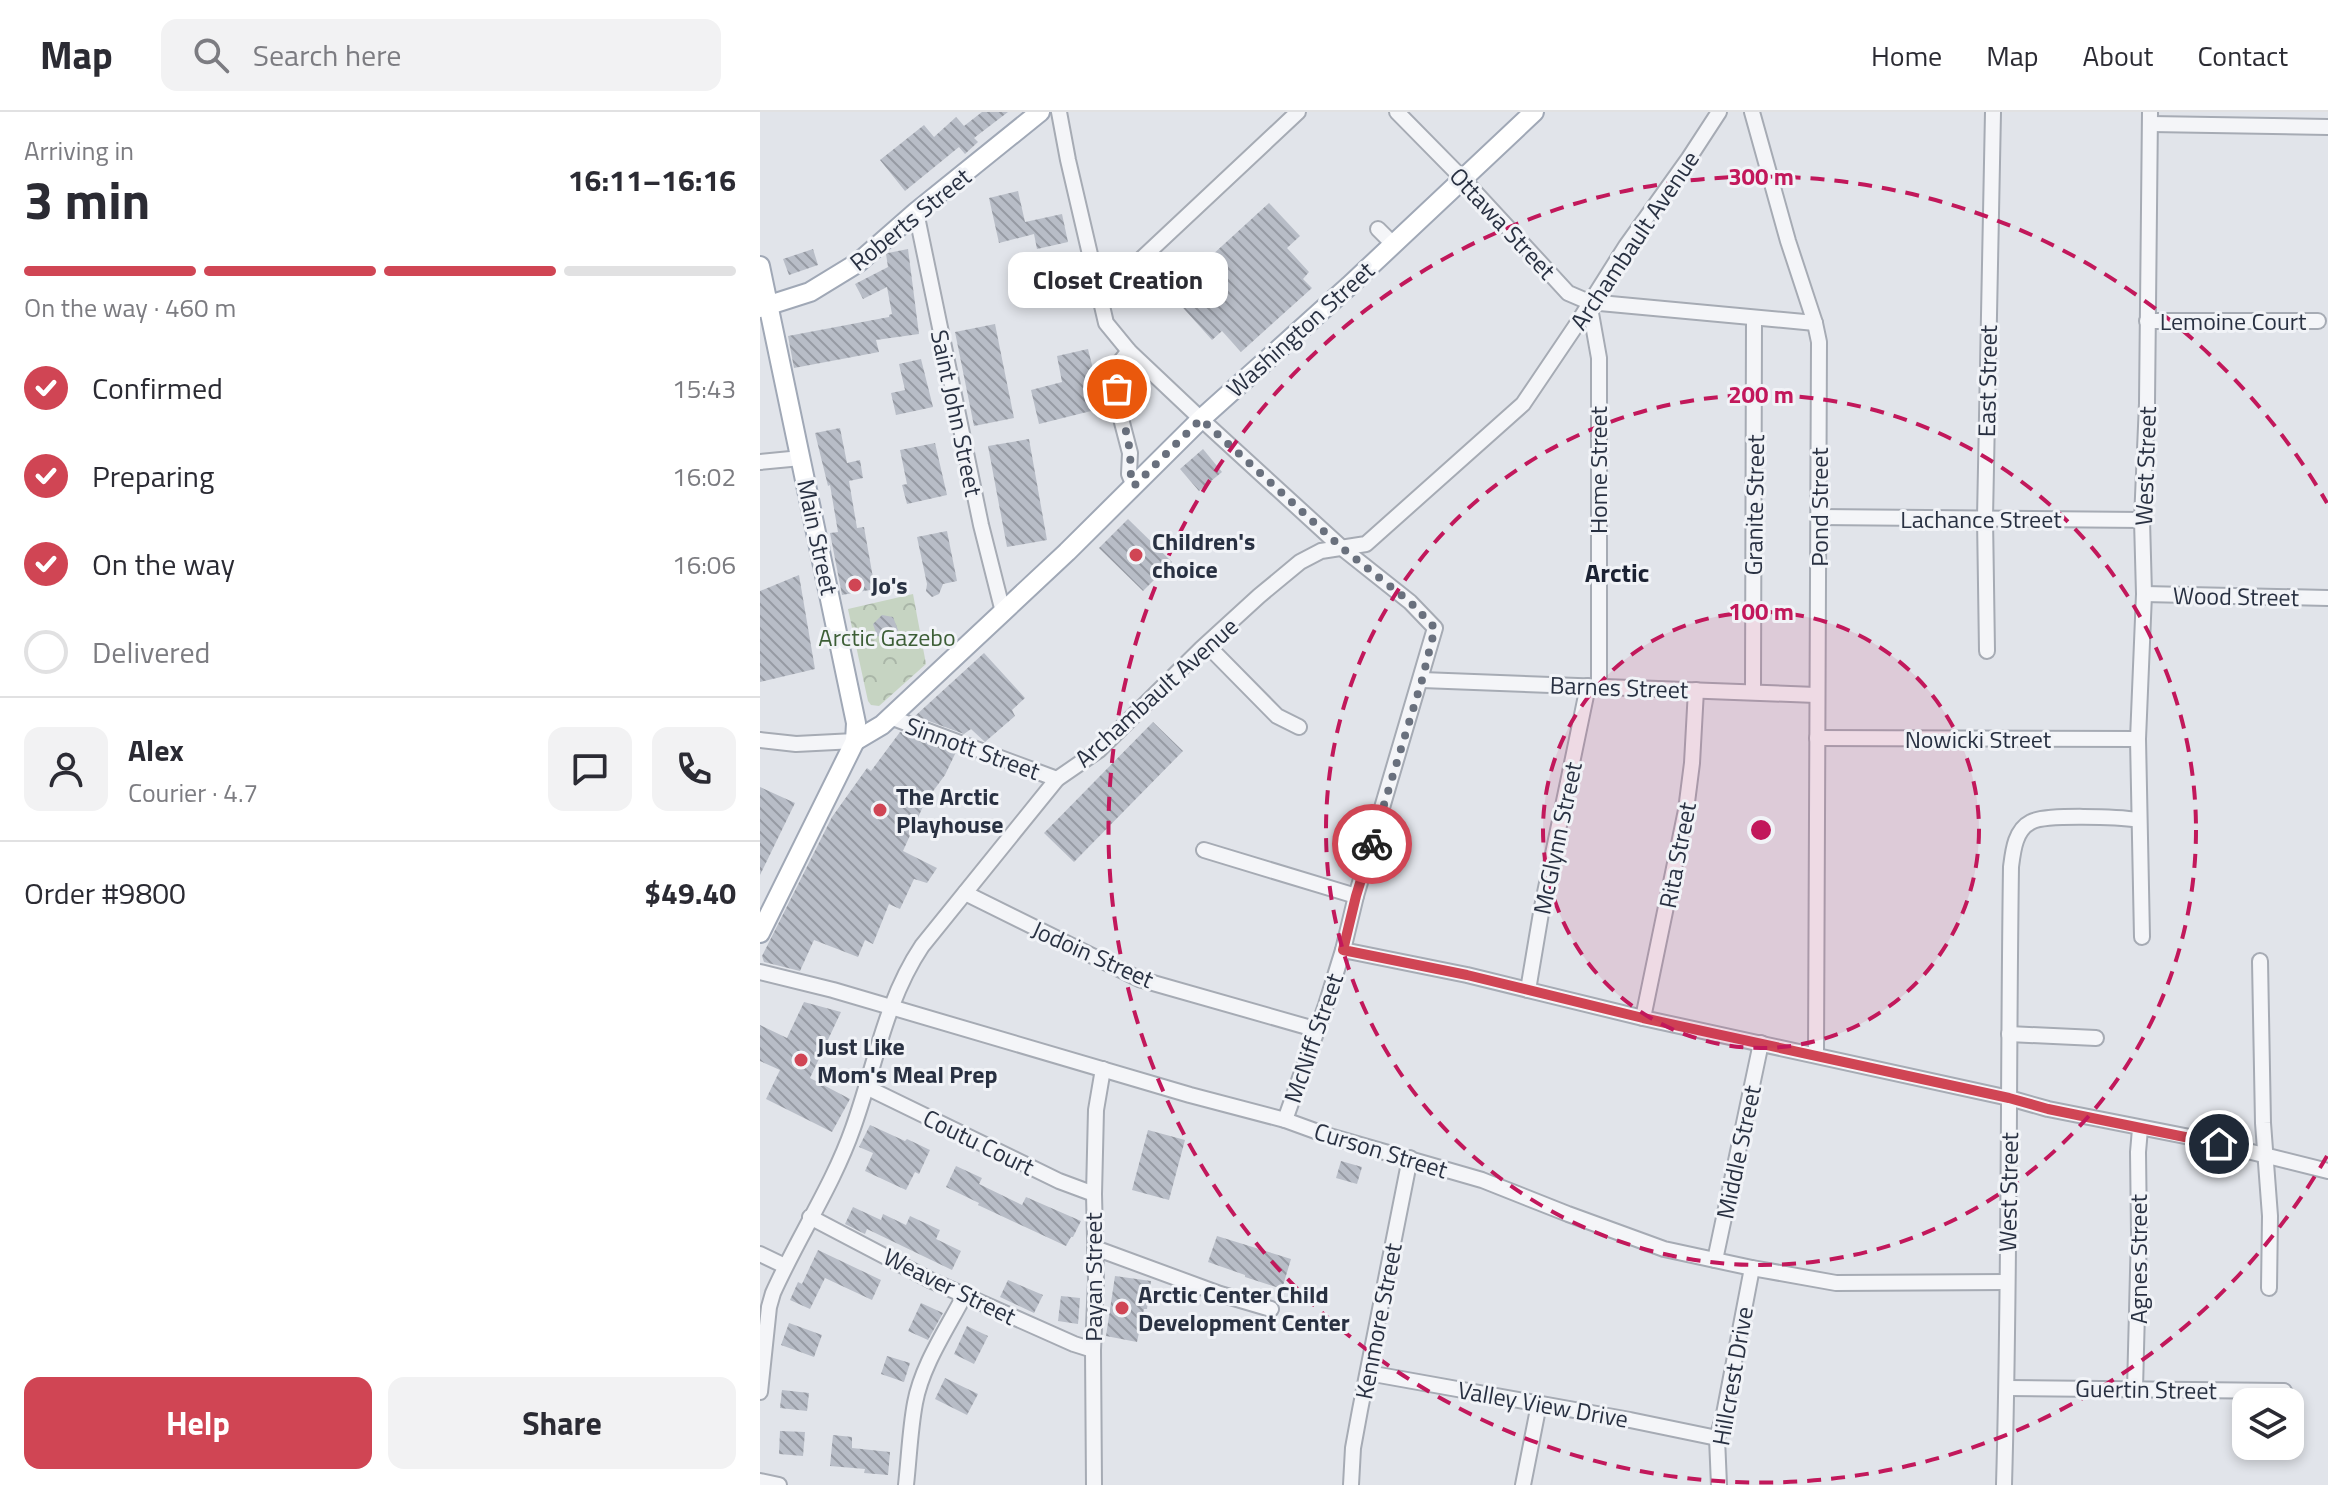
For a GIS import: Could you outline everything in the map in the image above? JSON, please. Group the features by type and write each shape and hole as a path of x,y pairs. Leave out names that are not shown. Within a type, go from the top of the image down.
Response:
{"main road":[{"name":"Roberts Street","path":"764,307 796,298 827,284 859,262 1040,112"},
{"name":"Washington Street","path":"855,741 882,725 1201,419 1394,245 1534,112"},
{"name":"Main Street","path":"760,266 764,307 801,458 851,696 856,723 855,741"},
{"path":"760,933 855,741"}],"street":[{"path":"1059,112 1106,323 1129,351 1342,548"},
{"path":"1098,295 1139,261 1298,112"},
{"name":"Ottawa Street","path":"1397,112 1568,293 1589,302 1815,323"},
{"name":"Archambault Avenue","path":"760,1392 769,1307 785,1266 846,1147 891,1007 913,961 1057,779 1099,750 1259,596 1300,562 1321,551 1366,544 1523,404 1719,112"},
{"name":"Pond Street","path":"1752,112 1788,241 1815,323 1820,358 1816,1055"},
{"name":"East Street","path":"1987,651 1985,518 1993,112"},
{"path":"2151,118 2328,127"},
{"name":"West Street","path":"2142,937 2138,739 2144,594 2142,520 2151,118"},
{"name":"Saint John Street","path":"916,212 981,525 1003,612"},
{"path":"1378,229 1394,245"},
{"name":"Home Street","path":"1589,302 1599,358 1593,687"},
{"name":"Granite Street","path":"1753,691 1754,318"},
{"name":"Lemoine Court","path":"2147,321 2318,321"},
{"path":"1129,351 1115,368 1119,411 1130,453 1129,474 1134,486"},
{"path":"760,462 801,458"},
{"name":"Lachance Street","path":"1820,517 2142,520"},
{"name":"McNiff Street","path":"1285,1120 1343,950 1435,628 1410,602 1342,548"},
{"name":"Wood Street","path":"2144,594 2328,598"},
{"path":"1207,645 1277,716 1299,727"},
{"name":"Barnes Street","path":"1422,680 1816,695"},
{"name":"McGlynn Street","path":"1528,990 1542,907 1593,687"},
{"name":"Rita Street","path":"1643,1018 1686,810 1696,690"},
{"name":"Sinnott Street","path":"890,717 1057,779"},
{"name":"Nowicki Street","path":"1817,738 2138,739"},
{"path":"760,740 796,744 855,741"},
{"name":"West Street","path":"2004,1485 2008,1388 2006,1282 2011,867 2014,845 2029,822 2047,817 2123,817 2138,820"},
{"path":"1204,850 1356,896"},
{"name":"Jodoin Street","path":"965,893 1139,979 1318,1030"},
{"path":"1343,950 2048,1109 2195,1138 2328,1171"},
{"path":"2260,961 2265,1157 2270,1216 2269,1288"},
{"name":"Curson Street","path":"760,972 833,990 1285,1120 1329,1136 1482,1180 1664,1249 1836,1283 2006,1282"},
{"path":"2009,1034 2096,1038"},
{"name":"Middle Street","path":"1715,1260 1761,1043"},
{"name":"Payan Street","path":"1094,1485 1094,1194 1096,1110 1103,1069"},
{"name":"Coutu Court","path":"866,1087 1059,1181 1094,1194"},
{"name":"Agnes Street","path":"2135,1389 2140,1129"},
{"name":"Kenmore Street","path":"1351,1485 1353,1448 1410,1158"},
{"name":"Weaver Street","path":"810,1217 930,1280 1093,1350"},
{"path":"1095,1248 1220,1294 1271,1309"},
{"path":"760,1254 785,1266"},
{"name":"Hillcrest Drive","path":"1719,1485 1717,1438 1752,1268"},
{"path":"906,1485 919,1387 965,1294"},
{"name":"Valley View Drive","path":"1368,1373 1717,1438"},
{"name":"Guertin Street","path":"2008,1388 2232,1390"},
{"path":"1523,1485 1539,1404"},
{"path":"760,1481 779,1485"}],"green space":[{"name":"Arctic Gazebo","path":"913,594 926,664 879,706 871,705 848,609"}],"building":[{"path":"982,112 1008,112 974,138 978,142 965,154 959,147 905,191 880,160 924,125 934,137 956,117 964,126"},
{"path":"1018,191 1025,222 1062,214 1068,242 1037,249 1034,234 999,243 989,198"},
{"path":"1269,203 1300,236 1287,248 1309,272 1303,279 1312,288 1241,352 1222,331 1212,340 1176,300 1182,296 1175,289"},
{"path":"813,249 818,265 789,275 783,259"},
{"path":"908,249 919,334 876,340 879,352 794,368 788,336 892,314 887,287 863,299 855,284 888,267 886,254"},
{"path":"995,324 1014,418 974,426 955,332"},
{"path":"1088,349 1099,409 1039,424 1031,390 1062,382 1057,356"},
{"path":"921,359 933,407 896,415 891,393 905,390 899,364"},
{"path":"840,428 847,463 860,460 863,478 849,481 857,528 864,527 875,589 842,595 830,533 838,532 830,485 815,433"},
{"path":"1029,439 1047,540 1007,547 988,446"},
{"path":"935,443 947,495 907,504 902,485 907,484 900,450"},
{"path":"1203,449 1222,472 1199,491 1180,469"},
{"name":"Children's choice","path":"1128,519 1172,562 1143,591 1099,548"},
{"path":"947,531 957,581 943,584 939,594 932,597 926,591 917,537"},
{"path":"799,575 815,669 760,682 760,591"},
{"path":"882,615 893,617 898,630 890,638 877,636 873,624"},
{"path":"984,653 1025,698 1012,710 1015,716 985,742 971,729 964,734 915,716"},
{"path":"1153,722 1183,751 1074,862 1044,833"},
{"path":"900,732 956,752 945,775 925,802 903,851 937,868 927,883 914,879 900,909 889,904 873,944 865,940 858,957 814,940 800,971 764,962 762,956 832,817 867,768 871,771"},
{"path":"760,787 795,803 760,875"},
{"name":"Just Like Mom's Meal Prep","path":"804,1002 841,1012 810,1078 850,1099 832,1132 766,1099 780,1070 760,1061 760,1025 787,1038"},
{"path":"870,1125 930,1150 919,1174 915,1172 906,1190 865,1171 873,1153 859,1147"},
{"path":"1148,1130 1185,1140 1169,1200 1132,1190"},
{"path":"1341,1161 1362,1167 1357,1184 1336,1178"},
{"path":"956,1166 982,1178 979,1184 1022,1205 1026,1197 1081,1221 1073,1237 1066,1246 946,1187"},
{"path":"853,1207 881,1220 883,1214 906,1225 910,1216 940,1230 936,1239 961,1251 952,1270 867,1229 865,1234 845,1224"},
{"path":"1217,1236 1291,1259 1282,1289 1208,1262"},
{"path":"818,1250 881,1280 872,1300 825,1278 810,1309 790,1300 798,1282 802,1284"},
{"path":"1115,1276 1151,1281 1137,1342 1106,1336"},
{"path":"1008,1280 1043,1295 1034,1313 1000,1297"},
{"path":"1061,1296 1080,1298 1078,1324 1058,1321"},
{"path":"921,1303 943,1313 928,1340 908,1331"},
{"path":"789,1323 822,1335 814,1357 781,1345"},
{"path":"967,1326 988,1336 974,1364 954,1354"},
{"path":"887,1356 910,1363 904,1382 881,1374"},
{"path":"945,1378 978,1394 967,1415 935,1399"},
{"path":"782,1390 809,1393 807,1411 780,1408"},
{"path":"780,1431 805,1432 803,1456 779,1454"},
{"path":"833,1435 852,1437 852,1448 890,1452 888,1475 864,1473 865,1469 830,1466"}],"way so far":[{"path":"1117,389 1119,411 1130,453 1129,474 1134,486 1201,419 1342,548 1410,602 1435,628 1372,844"}],"place":[{"name":"Closet Creation","path":"1117,389"},
{"name":"Children's choice","path":"1136,555"},
{"name":"Jo's","path":"855,585"},
{"name":"The Arctic Playhouse","path":"880,810"},
{"name":"Just Like Mom's Meal Prep","path":"801,1060"},
{"name":"Arctic Center Child Development Center","path":"1122,1308"}],"district":[{"name":"Arctic","path":"1617,572"}],"route":[{"path":"1372,844 1343,950 1467,975 2048,1109 2219,1144"}]}
